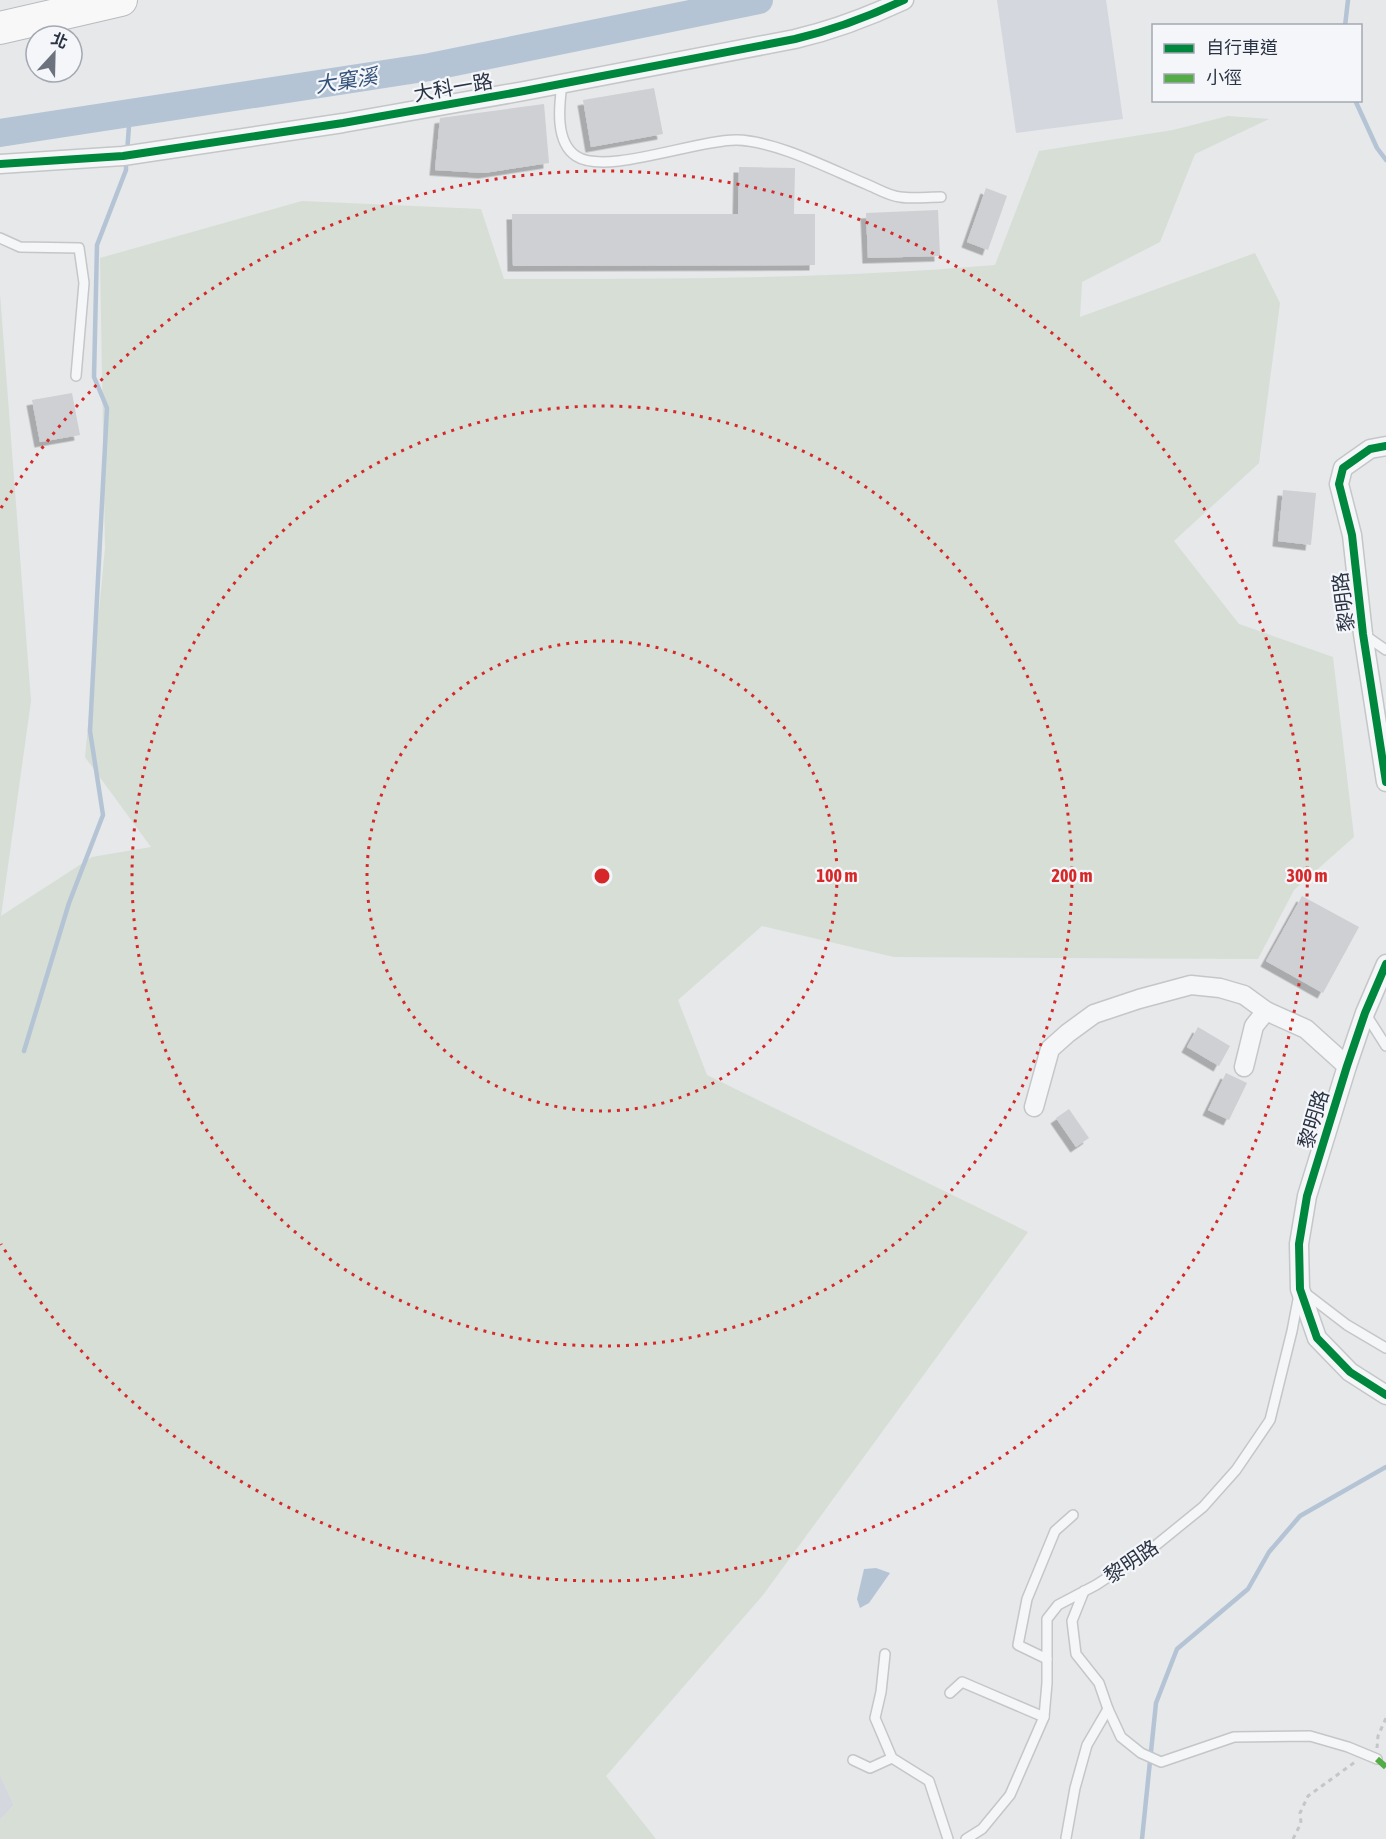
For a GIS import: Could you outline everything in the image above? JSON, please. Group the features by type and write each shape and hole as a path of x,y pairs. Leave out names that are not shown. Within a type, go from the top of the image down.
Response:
{"highway":[{"path":"0,28 121,0"}],"street":[{"name":"大科一路","path":"0,164 134,154 342,123 562,84 833,30 904,0"},
{"name":"黎明路","path":"1386,446 1370,449 1343,468 1340,484 1352,535 1363,634 1382,734 1386,782"},
{"name":"黎明路","path":"1300,1289 1299,1244 1307,1196 1365,1013 1386,964"},
{"path":"1034,1107 1050,1049 1068,1033 1094,1014 1191,985 1220,988 1245,995 1266,1011 1306,1029 1347,1066"},
{"path":"1244,1067 1254,1026 1266,1011"},
{"path":"1300,1289 1317,1338 1350,1372 1386,1395"}],"lane":[{"path":"562,84 558,111 563,138 575,156 592,163 648,157 710,142 738,140 774,147 898,197 941,197"},
{"path":"0,171 31,162"},
{"path":"0,238 20,246 79,248 84,283 76,376"},
{"path":"1363,634 1386,650"},
{"path":"1365,1013 1386,1046"},
{"path":"1300,1289 1347,1325 1386,1348"},
{"name":"黎明路","path":"966,1839 982,1829 1010,1796 1044,1716 1047,1619 1058,1605 1096,1585 1159,1543 1203,1507 1236,1470 1270,1420 1300,1289"},
{"path":"1047,1659 1018,1645 1027,1599 1054,1531 1073,1515"},
{"path":"1084,1591 1072,1621 1076,1654 1099,1683 1121,1737 1141,1753 1161,1762 1234,1737 1310,1736 1348,1747 1377,1759"},
{"path":"885,1654 881,1692 875,1718 892,1758 929,1781 948,1839"},
{"path":"950,1693 962,1682 1044,1716"},
{"path":"1066,1838 1075,1788 1087,1745 1108,1709"},
{"path":"853,1760 870,1768 892,1758"}],"path":[{"path":"1293,1839 1301,1822 1300,1813 1308,1796 1357,1760 1377,1759 1378,1736 1386,1718"}],"shaded area":[{"path":"997,0 1106,0 1123,119 1016,133"},
{"path":"1228,116 1269,119 1195,154 1160,242 1082,282 1080,317 1255,253 1280,303 1259,463 1174,541 1239,624 1333,657 1354,837 1294,890 1258,959 894,957 762,926 678,1000 707,1075 1028,1232 763,1595 606,1776 656,1839 0,1839 0,1820 14,1805 0,1775 0,294 31,701 1,916 92,857 151,847 85,757 105,548 100,258 302,201 481,209 504,279 811,276 995,265 1039,151 1173,130"},
{"path":"0,1775 14,1805 0,1820"}],"water":[{"path":"876,1568 890,1573 869,1603 860,1608 857,1599 864,1569"}],"building":[{"path":"654,88 663,134 591,147 583,100"},
{"path":"544,104 549,163 484,173 435,170 440,118"},
{"path":"739,167 795,168 794,214 815,214 815,265 513,266 512,214 738,214"},
{"path":"986,188 1007,196 988,250 967,242"},
{"path":"938,210 940,256 868,258 866,213"},
{"path":"72,393 80,435 40,442 32,400"},
{"path":"1283,490 1316,493 1311,545 1278,541"},
{"path":"1302,896 1359,927 1323,993 1266,961"},
{"path":"1198,1027 1230,1046 1219,1066 1187,1047"},
{"path":"1226,1073 1247,1083 1229,1120 1208,1110"},
{"path":"1069,1109 1089,1138 1076,1147 1056,1118"}],"waterway":[{"name":"大窠溪","path":"0,133 430,67 759,0"},
{"path":"1345,24 1348,0"},
{"path":"1356,102 1377,148 1386,160"},
{"path":"127,153 130,112"},
{"path":"24,1051 69,903 103,815 90,731 107,408 94,377 97,245 126,170 126,161"},
{"path":"1142,1839 1156,1703 1177,1649 1248,1589 1269,1552 1300,1516 1386,1467"}],"marked path":[{"path":"1377,1759 1386,1767"}],"cycle path":[{"path":"0,164 123,156 343,123 524,91 795,39 823,32 904,0"},
{"path":"1386,446 1370,449 1343,468 1339,484 1352,535 1363,634 1386,782"},
{"path":"1386,964 1365,1013 1347,1066 1307,1196 1299,1244 1300,1289 1317,1338 1350,1372 1386,1395"}]}
